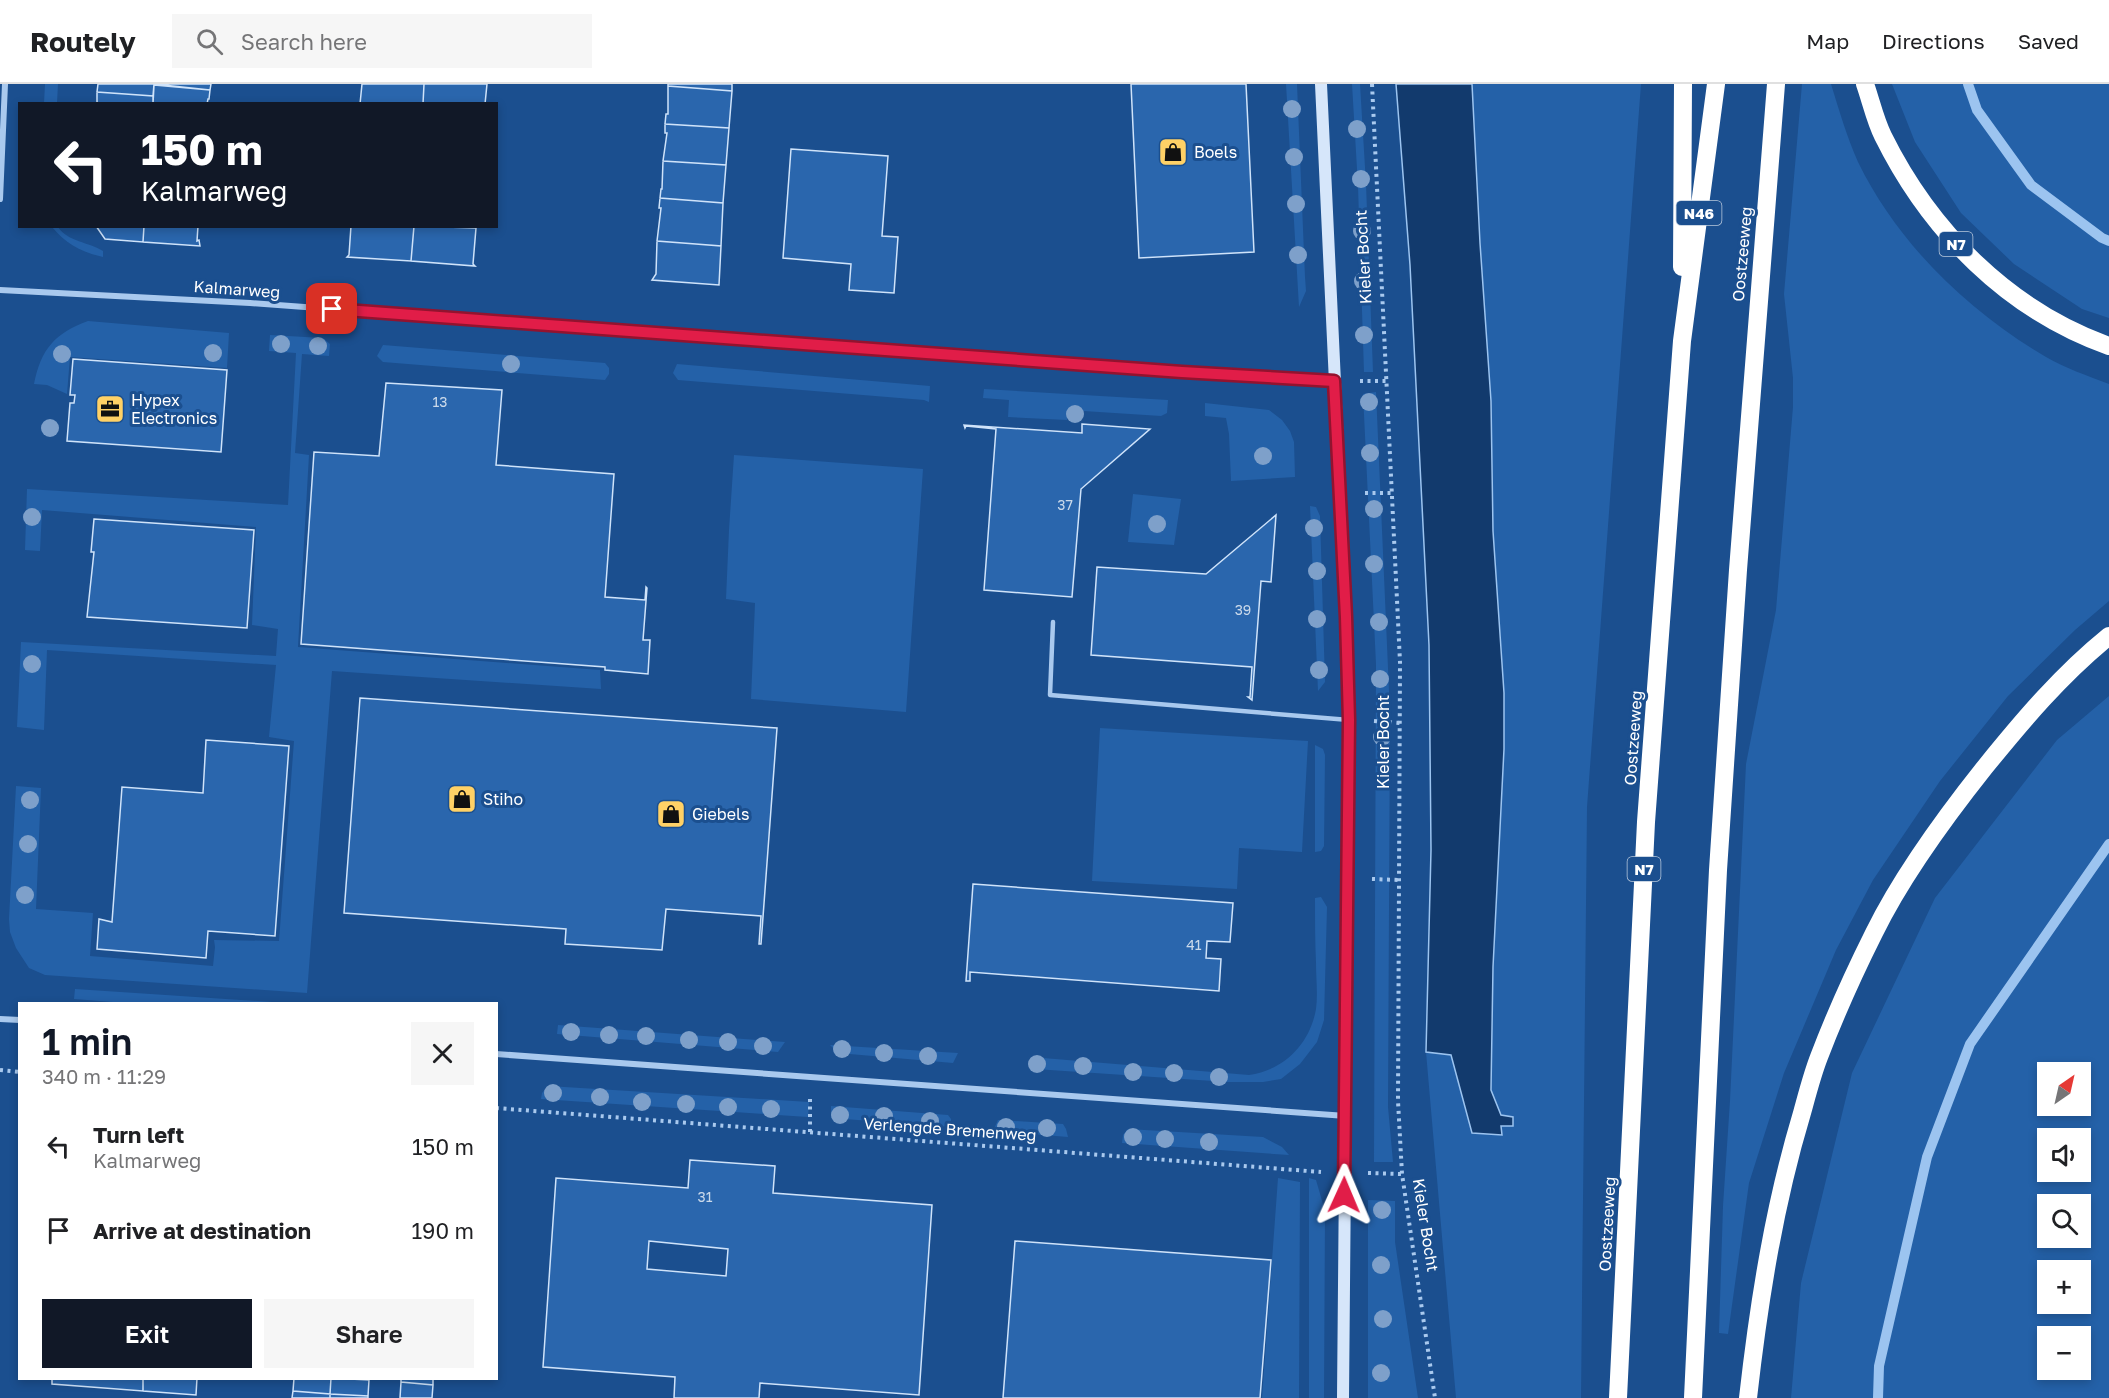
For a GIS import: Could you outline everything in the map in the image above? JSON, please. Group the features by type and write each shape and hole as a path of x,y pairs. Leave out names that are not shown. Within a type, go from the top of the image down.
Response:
{"highway":[{"name":"N7","path":"1682,341 1683,84"},
{"name":"Oostzeeweg","path":"1617,1398 1646,822 1682,341 1716,84"},
{"name":"Oostzeeweg","path":"1693,1398 1718,870 1738,570 1776,84"},
{"name":"N7","path":"1865,84 1882,135 1920,198 1944,231 1973,263 2035,309 2109,346"},
{"path":"1749,1398 1755,1332 1786,1164 1818,1058 1875,931 1909,874 1963,795 2027,715 2109,636"}],"street":[{"path":"0,199 5,84"},
{"name":"Kieler Bocht","path":"1321,84 1349,720 1343,1398"},
{"name":"Kalmarweg","path":"0,290 239,302 1182,372 1334,381"},
{"path":"0,1019 18,1020"},
{"path":"498,1054 1346,1116"}],"lane":[{"path":"1053,622 1050,695 1349,720"}],"path":[{"name":"Kieler Bocht","path":"1372,84 1400,662 1398,1101 1402,1173 1435,1398"},
{"path":"0,1070 18,1072"},
{"path":"810,1132 811,1077"},
{"name":"Verlengde Bremenweg","path":"498,1108 1309,1172 1402,1173"}],"shaded area":[{"path":"45,84 58,84 57,102 44,102"},
{"path":"1286,84 1297,84 1306,291 1299,307"},
{"path":"1352,84 1360,84 1373,372 1364,372"},
{"path":"1396,84 1472,84 1491,401 1493,531 1504,693 1504,749 1493,967 1491,1090 1501,1115 1513,1117 1513,1126 1501,1126 1502,1135 1472,1133 1451,1055 1426,1052 1431,850 1429,645 1410,265"},
{"path":"1472,84 1641,84 1587,807 1581,1398 1456,1398 1426,1052 1451,1055 1472,1133 1502,1134 1501,1115 1491,1090 1493,967 1504,749 1504,693 1493,531 1491,401"},
{"path":"1802,84 1831,84 1854,153 1874,192 1914,248 1938,273 1989,319 2017,339 2053,361 2109,384 2109,601 2075,630 2008,696 1940,781 1873,880 1836,950 1784,1073 1749,1183 1728,1334 1719,1333 1723,1206 1746,764 1776,610 1793,407 1793,378 1784,294"},
{"path":"1892,84 2109,84 2109,318 2082,309 2014,264 1961,213 1915,142"},
{"path":"53,228 59,228 67,236 103,251 103,257 88,253 63,238"},
{"path":"88,321 229,333 227,368 70,357 67,394 47,385 34,384 41,361 51,344 67,331"},
{"path":"270,335 323,338 330,344 329,356 302,354 295,453 309,455 298,647 600,670 601,689 332,671 307,993 45,975 29,968 16,948 10,932 16,786 41,788 36,909 93,913 90,956 213,966 214,940 279,941 294,741 269,737 276,665 47,650 44,730 17,727 21,642 276,656 278,629 252,625 256,527 42,510 40,551 25,550 27,489 288,505 296,353 269,351"},
{"path":"383,345 605,363 609,368 609,374 605,380 383,362 377,356"},
{"path":"677,364 930,386 929,402 678,380 673,373"},
{"path":"984,389 1168,400 1167,413 1161,416 1068,410 1067,420 1008,417 1009,400 983,398"},
{"path":"1376,392 1390,714 1388,1107 1393,1162 1374,1162 1376,664 1363,394"},
{"path":"1205,403 1269,410 1282,420 1294,442 1295,477 1231,481 1226,418 1205,416"},
{"path":"734,455 923,469 906,712 751,699 755,603 726,599"},
{"path":"1133,494 1181,499 1174,545 1128,542"},
{"path":"1310,506 1316,507 1320,516 1325,682 1318,691"},
{"path":"2109,696 2109,1398 1791,1398 1801,1283 1852,1073 1935,898 2057,740"},
{"path":"1100,728 1308,741 1302,852 1239,848 1237,889 1092,881"},
{"path":"1315,745 1323,749 1325,755 1324,846 1321,851 1315,852"},
{"path":"1321,897 1327,907 1324,1020 1317,1042 1300,1064 1281,1079 1263,1082 1228,1082 1035,1069 1031,1064 1031,1057 1249,1075 1273,1068 1284,1061 1301,1044 1313,1022 1317,998 1315,898"},
{"path":"75,989 272,1002 113,1002 74,999"},
{"path":"558,1025 785,1042 778,1052 557,1034"},
{"path":"830,1045 958,1053 953,1063 838,1053"},
{"path":"548,1086 809,1102 808,1117 541,1099 542,1093"},
{"path":"831,1106 948,1115 951,1119 951,1127 831,1118"},
{"path":"998,1120 1063,1124 1068,1137 993,1131"},
{"path":"1128,1129 1263,1137 1282,1147 1289,1155 1122,1143 1123,1135"},
{"path":"1278,1178 1300,1182 1299,1398 1262,1398"},
{"path":"1309,1178 1316,1180 1325,1211 1324,1398 1309,1398"},
{"path":"1368,1200 1395,1201 1395,1242 1418,1398 1368,1398"}],"building":[{"path":"98,84 154,84 153,96 97,92"},
{"path":"154,84 211,84 210,90"},
{"path":"362,84 424,84 423,102 360,102"},
{"path":"424,84 487,84 485,102 423,102"},
{"path":"668,84 732,84 732,91 668,86"},
{"path":"1131,84 1246,84 1254,252 1139,258"},
{"path":"154,85 210,90 207,102 153,102"},
{"path":"668,86 732,91 729,128 665,124 666,114 668,114"},
{"path":"97,92 153,96 153,102 97,102"},
{"path":"665,124 729,128 726,165 663,161 667,133 665,133"},
{"path":"791,149 888,156 882,236 898,237 894,293 849,290 851,264 783,258"},
{"path":"663,161 726,165 723,203 660,198"},
{"path":"660,198 723,203 721,246 657,241"},
{"path":"97,228 144,228 143,242 105,239"},
{"path":"144,228 198,228 197,241 199,240 200,246 143,242"},
{"path":"351,228 414,228 411,261 347,257"},
{"path":"414,228 476,228 473,264 475,266 411,261"},
{"path":"657,241 721,246 719,285 652,280 656,274"},
{"path":"73,359 227,370 221,452 67,441 70,403 74,403 75,395 70,395"},
{"path":"386,383 502,390 496,465 614,474 605,597 645,600 647,588 643,640 650,640 648,674 605,670 605,667 301,644 314,452 379,456"},
{"path":"1082,424 1150,429 1081,489 1072,597 984,590 996,429 966,426 965,428 964,425 1082,433"},
{"path":"1276,515 1271,582 1261,581 1252,700 1248,697 1250,697 1252,667 1091,655 1097,567 1206,574"},
{"path":"94,519 254,530 247,628 87,617 94,552 91,552"},
{"path":"360,698 777,728 761,944 759,944 761,916 666,909 662,950 565,944 566,929 344,913"},
{"path":"206,740 289,746 275,936 208,931 206,958 97,949 99,919 112,922 122,787 203,793"},
{"path":"973,884 1233,903 1230,942 1207,941 1206,958 1221,959 1219,991 970,972 970,981 966,981"},
{"path":"690,1160 775,1166 773,1193 932,1205 919,1395 760,1383 759,1398 674,1398 675,1377 543,1367 556,1178 688,1188","holes":["649,1241 728,1249 726,1276 647,1269"]},
{"path":"1015,1241 1271,1260 1260,1398 1003,1398"},
{"path":"52,1380 143,1380 143,1391 52,1384"},
{"path":"143,1380 197,1380 196,1395 143,1391"},
{"path":"294,1380 331,1380 330,1394 293,1391"},
{"path":"331,1380 369,1380 368,1396 330,1394"},
{"path":"401,1380 433,1380 433,1385 401,1382"},
{"path":"401,1382 433,1385 432,1398 400,1398"},
{"path":"293,1391 330,1394 330,1398 292,1398"},
{"path":"330,1394 368,1396 368,1398 330,1398"}],"waterway":[{"path":"1968,84 1977,110 2031,185 2109,241"},
{"path":"1878,1398 1879,1366 1927,1157 1970,1044 2109,844"}],"place":[{"name":"Boels","path":"1173,152"},
{"name":"Hypex Electronics","path":"110,409"},
{"name":"Stiho","path":"462,799"},
{"name":"Giebels","path":"671,814"}],"route":[{"path":"332,309 1182,372 1334,381 1349,720 1344,1195"}]}
